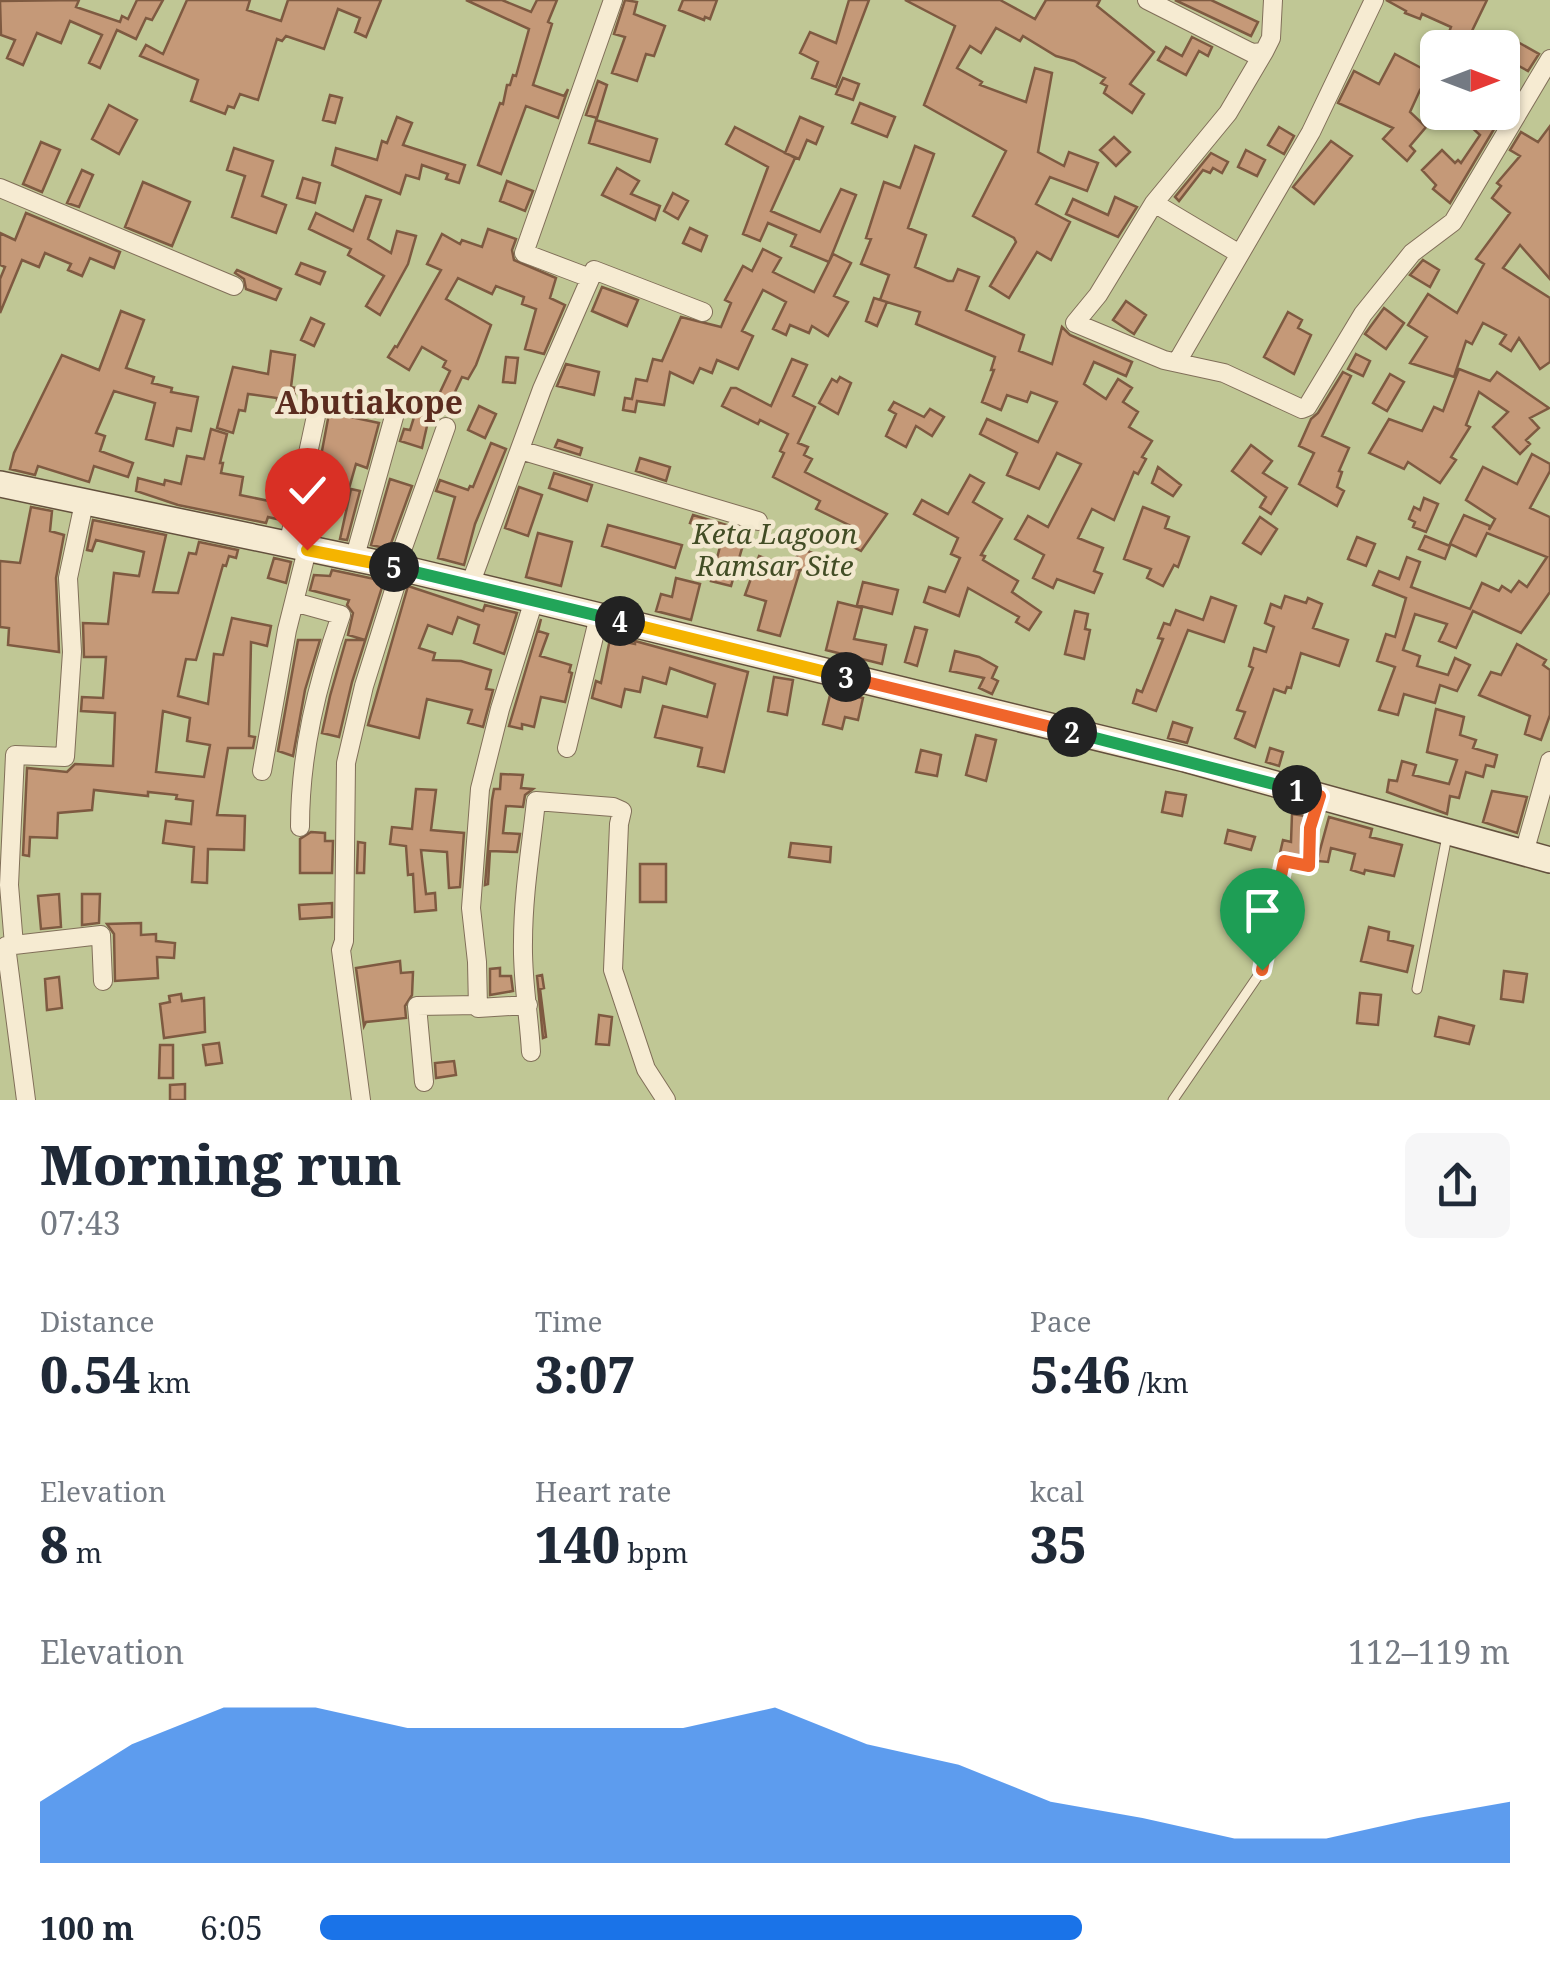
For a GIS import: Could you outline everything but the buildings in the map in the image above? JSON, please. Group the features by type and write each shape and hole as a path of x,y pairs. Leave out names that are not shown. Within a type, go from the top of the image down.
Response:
{"main road":[{"path":"0,484 534,600 1185,759 1550,860"}],"street":[{"path":"590,278 524,252 613,0"},
{"path":"1147,0 1252,53 1264,52"},
{"path":"1273,0 1271,38 1228,113 1154,203 1108,279 1075,324 1164,360 1224,372 1298,408 1307,407 1363,314 1412,254 1453,222 1550,60"},
{"path":"1177,362 1311,132 1374,0"},
{"path":"0,188 234,286"},
{"path":"1154,203 1238,253"},
{"path":"470,585 563,338 594,270 703,312"},
{"path":"354,560 397,406"},
{"path":"262,771 294,602 297,548 316,416"},
{"path":"361,1100 341,950 346,762 398,568 446,427"},
{"path":"520,450 758,521"},
{"path":"14,944 8,757 65,757 72,652 68,578 84,502"},
{"path":"528,1004 478,1008 471,908 480,789 534,600"},
{"path":"294,602 340,615 320,676 309,732 300,786 300,827"},
{"path":"566,748 599,616"},
{"path":"1524,853 1550,761"},
{"path":"531,1052 523,942 536,802 613,807 622,811 613,970 646,1069 666,1100"},
{"path":"26,1100 6,946 101,934 103,982"},
{"path":"424,1082 416,1006 478,1005"}],"lane":[{"path":"1173,1100 1262,970 1284,861 1309,866 1310,828 1320,796"},
{"path":"1418,989 1448,833"}],"green space":[{"name":"Keta Lagoon Ramsar Site","path":"0,0 1550,0 1550,1100 0,1100"}],"district":[{"name":"Abutiakope","path":"369,403"}],"route":[{"path":"307,550 401,568 599,616 1185,759 1320,796 1310,828 1309,866 1284,861 1262,970"}]}
